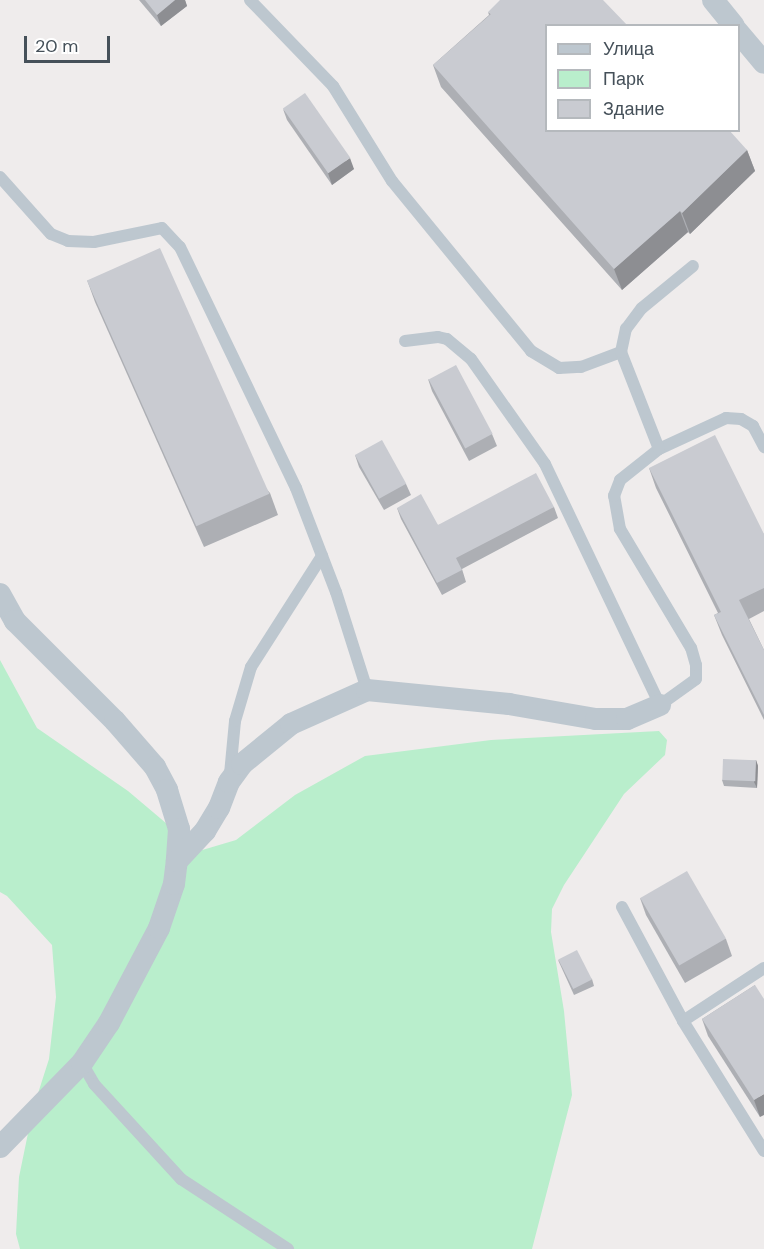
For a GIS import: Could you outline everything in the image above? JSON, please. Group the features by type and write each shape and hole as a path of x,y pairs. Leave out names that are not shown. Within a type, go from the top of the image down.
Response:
{"street":[{"path":"713,0 732,24"},
{"path":"740,34 764,63"},
{"path":"0,594 15,621 115,721 155,767 167,790 178,829 174,884 159,928 109,1023 81,1063 0,1147"},
{"path":"177,861 205,831 219,808 229,782 242,764 291,724 367,690 509,704 596,719 627,719 660,705"}],"lane":[{"path":"250,0 333,86 392,181 531,351 559,368 581,367 621,352"},
{"path":"0,177 51,234 68,241 94,242 162,228 180,247 296,488 336,592 367,690"},
{"path":"659,449 621,352 626,329 642,308 693,266"},
{"path":"405,340 438,337 447,339 471,359 545,464 660,705 696,679 696,665 691,648 620,529 614,496 620,480 659,449 726,418 741,419 753,426 764,447"},
{"path":"229,782 235,721 251,667 322,556"},
{"path":"622,907 683,1021 764,1151"},
{"path":"683,1021 764,968"},
{"path":"81,1063 94,1084 181,1179 288,1249"}],"green space":[{"path":"0,660 37,728 128,791 199,851 236,840 295,795 365,756 491,740 659,731 667,740 665,755 624,794 564,885 552,909 551,932 564,1011 572,1095 532,1249 20,1249 16,1234 19,1177 33,1109 49,1059 56,997 52,945 7,896 0,892"}],"building":[{"path":"145,0 175,0 157,15"},
{"path":"500,0 603,0 626,24 545,24 545,132 731,132 747,150 682,213 680,211 614,269 433,65 491,14 488,12"},
{"path":"305,93 350,158 328,173 283,108"},
{"path":"160,248 269,494 196,526 87,281"},
{"path":"456,365 493,434 465,448 429,380"},
{"path":"715,435 764,534 764,588 739,600 764,650 764,715 714,615 721,612 649,468"},
{"path":"382,440 406,484 379,499 355,455"},
{"path":"536,473 554,507 456,558 462,570 437,583 397,508 421,494 438,525"},
{"path":"723,759 756,760 755,781 722,780"},
{"path":"687,871 726,939 679,966 640,898"},
{"path":"577,950 592,979 573,989 558,960"},
{"path":"755,985 764,999 764,1094 754,1100 702,1019"}]}
